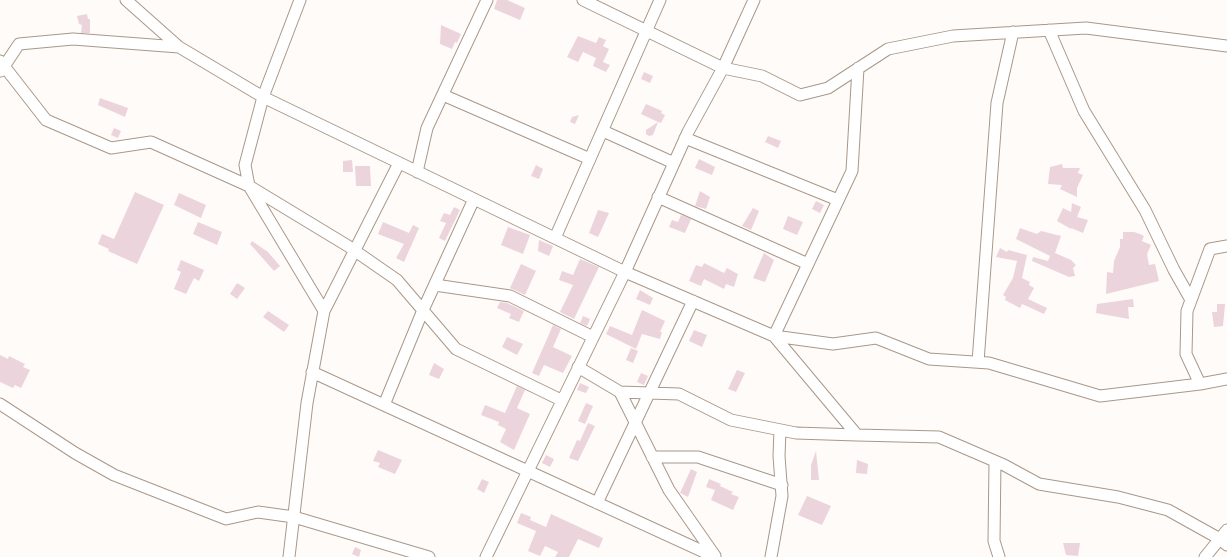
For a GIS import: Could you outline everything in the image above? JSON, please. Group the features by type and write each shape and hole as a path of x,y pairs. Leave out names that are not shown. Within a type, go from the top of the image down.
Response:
{"street":[{"path":"126,0 179,47 263,97 625,272 774,336 833,344 876,338 929,359 989,363 1100,396 1200,384 1227,379"},
{"path":"300,0 263,97 245,165 249,186 324,311"},
{"path":"418,172 427,128 487,0"},
{"path":"583,0 723,68 762,76 800,95 828,88 888,49 953,36 1086,28 1227,46"},
{"path":"555,238 660,0"},
{"path":"486,557 561,400 625,272 685,138 723,68 754,0"},
{"path":"1049,30 1084,111 1145,210 1174,270 1191,300"},
{"path":"978,362 998,103 1013,32"},
{"path":"179,47 73,39 19,44 1,67 46,120 111,148 151,142 249,186 355,250 397,280 456,349 561,400"},
{"path":"774,336 852,171 858,68"},
{"path":"443,95 590,159"},
{"path":"603,131 674,163"},
{"path":"685,138 838,200"},
{"path":"289,557 307,403 324,311 399,163"},
{"path":"658,197 808,264"},
{"path":"384,405 423,310 474,199"},
{"path":"1200,384 1186,354 1187,311 1210,249 1227,246"},
{"path":"435,285 510,296 593,337"},
{"path":"597,503 692,301"},
{"path":"774,336 857,435"},
{"path":"578,367 620,392 679,394 731,420 780,430 796,433 939,436 995,461 1039,484 1118,497 1168,510 1223,542"},
{"path":"312,372 715,557"},
{"path":"620,392 669,490 715,557"},
{"path":"0,404 75,453 114,475 226,519 258,512 294,517 429,557"},
{"path":"771,557 782,496 779,456 780,430"},
{"path":"652,457 698,457 782,485"},
{"path":"995,461 994,540 999,557"},
{"path":"1205,557 1223,542 1227,530"}],"building":[{"path":"497,0 507,0 525,8 520,20 494,9"},
{"path":"87,14 88,19 90,19 90,33 81,33 82,25 79,24 77,16"},
{"path":"441,25 461,34 457,43 455,42 452,49 440,44"},
{"path":"578,36 596,43 599,37 606,40 603,46 609,49 603,62 610,65 606,72 593,66 596,58 583,52 578,62 567,57"},
{"path":"644,72 653,76 650,83 641,79"},
{"path":"100,98 128,108 125,117 98,105"},
{"path":"646,104 662,111 661,113 665,115 661,123 641,114"},
{"path":"579,115 575,124 570,122 572,117"},
{"path":"658,122 653,135 649,136 646,134 646,130"},
{"path":"114,128 121,131 118,138 111,135"},
{"path":"768,136 781,141 778,148 765,142"},
{"path":"699,159 715,167 712,175 695,168"},
{"path":"352,160 353,172 343,172 343,161"},
{"path":"1062,164 1063,168 1080,168 1078,173 1083,175 1077,188 1077,197 1060,189 1062,185 1048,184 1050,167"},
{"path":"536,165 543,169 539,179 531,176"},
{"path":"355,166 370,166 371,186 356,186"},
{"path":"700,191 710,197 706,209 695,206"},
{"path":"135,192 164,205 137,264 108,251 109,249 98,244 102,234 114,239"},
{"path":"179,193 206,205 201,218 174,205"},
{"path":"816,201 824,205 820,213 812,209"},
{"path":"1072,203 1081,207 1077,217 1088,220 1083,233 1071,229 1057,221 1063,208 1071,212"},
{"path":"454,207 460,210 445,241 439,238 446,223 440,221 444,213 450,215"},
{"path":"753,208 759,211 751,230 742,226"},
{"path":"598,210 609,213 598,237 589,233"},
{"path":"681,215 691,219 685,233 669,227 672,220 678,222"},
{"path":"788,216 803,222 797,235 783,229"},
{"path":"198,222 222,232 217,245 193,234"},
{"path":"383,222 409,233 413,225 419,228 404,262 396,258 404,244 378,234"},
{"path":"508,227 530,235 523,254 501,245"},
{"path":"1020,228 1037,234 1041,231 1061,236 1055,253 1071,260 1076,265 1073,268 1075,276 1069,277 1032,261 1033,257 1048,261 1050,256 1016,239"},
{"path":"1123,232 1134,232 1140,234 1144,236 1142,241 1151,245 1147,254 1149,265 1155,264 1159,281 1106,294 1107,272 1113,273 1114,261 1120,247 1120,239 1123,239"},
{"path":"539,240 553,246 549,256 538,251"},
{"path":"252,241 268,252 280,266 274,271 250,244"},
{"path":"1000,248 1007,252 1008,250 1027,255 1022,278 1030,282 1029,285 1034,288 1028,299 1047,308 1044,314 1022,304 1020,308 1005,300 1006,297 1003,295 1013,278 1017,261 996,257"},
{"path":"764,253 774,260 765,282 753,278"},
{"path":"580,259 599,267 574,319 560,312 573,285 559,280 562,271 573,275"},
{"path":"181,260 204,270 199,281 194,278 186,294 174,289 181,272 177,270"},
{"path":"704,263 724,273 727,268 738,274 734,287 726,284 724,289 704,279 701,286 689,281 696,265 702,267"},
{"path":"521,264 536,271 525,295 510,288"},
{"path":"237,283 245,288 237,299 230,294"},
{"path":"640,290 653,298 650,305 636,299"},
{"path":"1133,299 1134,307 1128,307 1129,319 1096,313 1097,304"},
{"path":"500,302 507,303 524,311 519,322 509,318 511,314 497,308"},
{"path":"1217,304 1225,304 1223,326 1214,327 1212,312 1217,312"},
{"path":"642,310 665,321 660,332 662,332 660,339 642,334 636,349 606,334 610,326 632,335"},
{"path":"268,311 289,325 284,332 263,317"},
{"path":"583,316 590,319 587,326 580,323"},
{"path":"553,325 561,329 553,347 572,356 563,373 544,365 539,376 532,373"},
{"path":"694,330 707,335 702,347 689,341"},
{"path":"507,337 523,344 517,355 502,347"},
{"path":"631,348 638,351 633,363 626,360"},
{"path":"0,355 8,359 9,356 25,364 23,367 30,370 21,388 15,385 13,388 0,382"},
{"path":"434,363 444,369 439,379 429,375"},
{"path":"737,370 745,373 736,392 728,389"},
{"path":"641,373 648,376 644,385 637,382"},
{"path":"580,383 589,387 586,393 577,390"},
{"path":"517,386 525,390 517,408 530,414 514,450 500,442 506,429 498,425 499,422 481,415 485,405 505,413"},
{"path":"586,403 593,406 585,424 578,421"},
{"path":"588,423 595,426 578,461 569,458 577,440 580,441"},
{"path":"378,450 402,460 395,474 378,467 380,463 373,461"},
{"path":"816,451 819,480 811,480 811,465"},
{"path":"546,455 554,459 550,467 542,463"},
{"path":"857,460 868,464 867,474 856,473"},
{"path":"691,469 697,472 688,497 680,493"},
{"path":"482,479 489,482 484,493 477,489"},
{"path":"709,479 721,484 720,486 733,492 731,494 739,497 733,510 711,500 715,490 706,487"},
{"path":"807,496 831,506 822,525 798,515"},
{"path":"521,513 531,517 530,520 546,527 551,514 603,538 599,548 578,539 569,557 555,557 558,552 545,546 540,556 528,551 536,531 517,523"},
{"path":"1063,543 1080,543 1078,556 1066,555"},
{"path":"355,547 361,550 359,557 352,554"}]}
